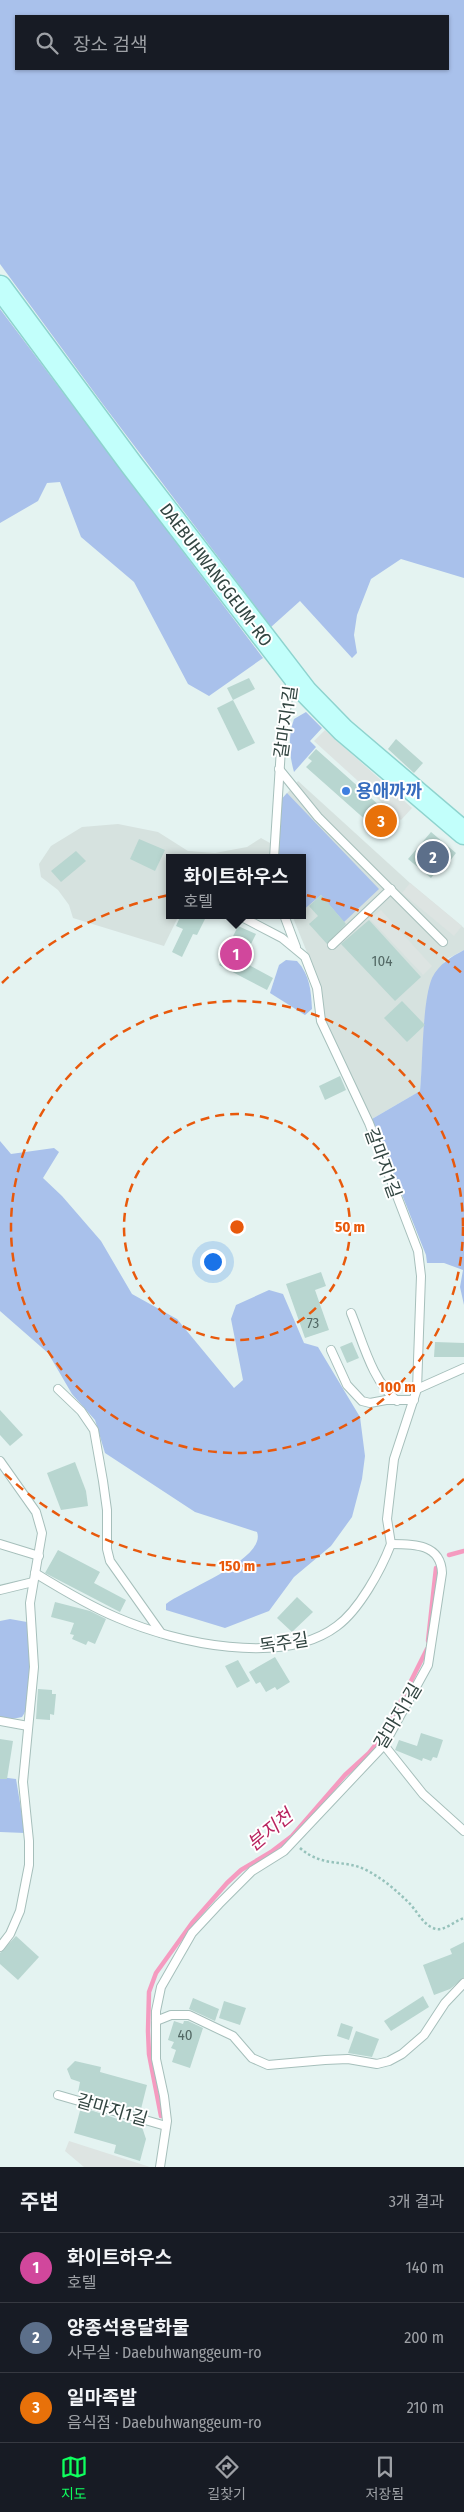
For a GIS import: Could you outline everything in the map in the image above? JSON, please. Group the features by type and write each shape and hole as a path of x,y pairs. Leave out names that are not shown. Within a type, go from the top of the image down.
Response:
{"main road":[{"name":"DAEBUHWANGGEUM-RO","path":"0,287 292,676 343,730 464,833"}],"lane":[{"name":"갈마지1길","path":"274,854 284,715 292,676"},
{"name":"갈마지1길","path":"279,769 301,799 443,942"},
{"path":"332,945 390,890"},
{"name":"갈마지1길","path":"160,2167 166,2126 164,2096 156,2059 157,2000 161,1987 192,1933 252,1871 278,1856 295,1841 384,1745 428,1665 442,1573 440,1559 431,1550 423,1546 391,1544 387,1519 394,1459 417,1389 421,1276 418,1251 369,1123 321,1022 313,976 305,958 297,949 282,938 246,919"},
{"name":"갈마지1길","path":"286,919 297,949"},
{"path":"351,1313 378,1377 390,1395 397,1401"},
{"path":"331,1350 347,1385 362,1401 370,1403 414,1400"},
{"path":"417,1389 464,1368"},
{"path":"58,1389 81,1412 94,1430 104,1480 107,1510 107,1549 110,1561 161,1633"},
{"path":"0,1461 27,1496 40,1518 42,1533 30,1610 34,1667 23,1782 29,1841 27,1879 15,1924 0,1947"},
{"path":"0,1544 39,1556"},
{"name":"독주길","path":"35,1573 116,1618 161,1633 226,1646 256,1648 300,1643 322,1636 348,1618 369,1586 391,1544"},
{"path":"0,1590 33,1582"},
{"path":"0,1721 28,1726"},
{"path":"384,1745 423,1794 464,1831"},
{"path":"156,2021 172,2015 189,2015 233,2036 252,2058 268,2065 333,2060 377,2064 389,2061 402,2054 424,2035 445,2003 464,1983"},
{"name":"갈마지1길","path":"58,2095 166,2126"}],"path":[{"path":"295,1841 300,1849 311,1857 327,1863 354,1865 368,1871 394,1889 427,1924 436,1929 444,1928 453,1921 464,1918"}],"shaded area":[{"path":"0,0 464,0 464,578 401,559 371,579 357,615 354,635 357,653 352,658 300,601 271,627 0,264"},
{"path":"0,309 263,658 209,696 188,684 134,582 81,537 60,482 47,483 38,501 0,523"},
{"path":"306,712 322,728 310,741 316,747 294,772 290,752 291,732 294,719"},
{"path":"325,730 412,808 401,820 314,741"},
{"path":"298,781 410,883 464,928 464,950 445,960 427,1000 420,1091 372,1119 322,1016 321,987 294,919 306,919 306,854 279,854 280,801"},
{"path":"287,793 379,889 344,922 321,895 306,908 306,854 279,854 280,801"},
{"path":"118,824 158,832 188,851 215,853 247,847 261,838 270,843 269,854 166,854 166,919 177,919 164,946 73,918 69,905 58,890 41,877 39,864 51,846 82,827"},
{"path":"410,883 462,926 454,936 402,893"},
{"path":"381,910 432,966 423,975 370,919"},
{"path":"464,950 464,1305 460,1287 463,1270 444,1263 427,1263 426,1255 372,1119 420,1091 426,1002 432,978 450,958"},
{"path":"286,960 297,961 305,972 310,990 312,1009 305,1015 270,993 279,965"},
{"path":"0,1141 11,1154 54,1148 59,1152 43,1178 62,1196 101,1241 132,1294 177,1319 234,1388 243,1380 231,1319 236,1305 269,1290 283,1294 304,1343 318,1347 360,1417 365,1456 362,1479 352,1517 331,1546 294,1577 269,1611 225,1628 166,1610 166,1604 222,1573 250,1553 257,1542 257,1532 195,1512 105,1453 95,1420 72,1394 48,1353 0,1311"},
{"path":"10,1619 27,1622 31,1657 29,1698 26,1709 22,1717 12,1719 0,1717 0,1621"},
{"path":"0,1777 16,1779 25,1833 0,1832"},
{"path":"69,2141 150,2167 84,2167 65,2151"}],"building":[{"path":"249,678 255,689 233,700 227,688"},
{"path":"233,700 255,743 238,751 217,708"},
{"path":"396,739 423,763 414,773 388,749"},
{"path":"316,749 390,815 377,830 306,767 312,761 308,758"},
{"path":"431,832 456,853 440,874 437,871 431,878 408,859"},
{"path":"139,839 165,850 155,871 130,859"},
{"path":"76,851 86,861 61,882 51,871"},
{"path":"321,895 346,924 327,944 309,924 318,916 309,906"},
{"path":"179,919 205,919 197,935 193,934 182,957 172,952 183,929 176,926"},
{"path":"369,920 421,977 395,1001 341,944"},
{"path":"238,926 256,934 245,956 250,958 247,964 273,978 267,990 219,965"},
{"path":"402,1001 425,1025 407,1042 384,1018"},
{"path":"340,1076 346,1090 325,1100 319,1086"},
{"path":"321,1272 326,1286 315,1290 329,1330 305,1338 286,1284"},
{"path":"352,1342 359,1358 347,1363 340,1347"},
{"path":"435,1342 464,1343 464,1357 434,1357"},
{"path":"0,1410 23,1435 10,1446 0,1435"},
{"path":"75,1462 86,1491 88,1506 61,1510 47,1473"},
{"path":"58,1550 100,1572 94,1583 126,1600 120,1612 45,1573"},
{"path":"297,1597 313,1612 292,1632 277,1618"},
{"path":"55,1602 90,1611 106,1619 95,1644 88,1641 86,1645 72,1639 74,1635 70,1634 74,1623 51,1617"},
{"path":"275,1657 290,1682 277,1690 275,1687 266,1692 260,1682 256,1684 249,1672"},
{"path":"238,1660 250,1681 237,1688 225,1666"},
{"path":"38,1689 52,1690 52,1694 56,1694 54,1715 50,1714 50,1720 36,1719"},
{"path":"421,1733 443,1740 437,1758 433,1757 431,1761 423,1758 422,1761 395,1750 399,1740 417,1746"},
{"path":"0,1739 13,1741 7,1779 0,1779"},
{"path":"16,1936 39,1957 18,1980 0,1964 0,1953"},
{"path":"464,1942 464,1978 450,1989 434,1995 423,1965 452,1954 450,1949"},
{"path":"423,1996 429,2007 391,2031 384,2021"},
{"path":"193,1998 219,2009 215,2021 189,2009"},
{"path":"224,2001 246,2008 240,2025 219,2018"},
{"path":"174,2021 183,2024 184,2021 188,2021 203,2028 190,2068 172,2062 176,2050 171,2048 174,2042 168,2040"},
{"path":"341,2023 353,2027 349,2040 337,2036"},
{"path":"356,2031 379,2039 372,2057 348,2053"},
{"path":"75,2061 101,2067 100,2072 147,2085 140,2113 84,2097 85,2094 78,2092 80,2082 71,2079 67,2069"},
{"path":"81,2107 142,2127 146,2139 140,2161 114,2153 116,2145 74,2133"}],"waterway":[{"name":"분지천","path":"449,1555 464,1551"},
{"name":"분지천","path":"428,1641 436,1568"},
{"name":"분지천","path":"161,2116 149,2054 148,2031 149,1992 156,1973 192,1923 227,1883 241,1870 271,1852 292,1836 345,1775 369,1753 385,1733 427,1649"}],"place":[{"name":"용애까까","path":"346,791"},
{"name":"일마족발","path":"381,821"},
{"name":"양종석용달화물","path":"433,857"},
{"name":"화이트하우스","path":"236,954"}]}
